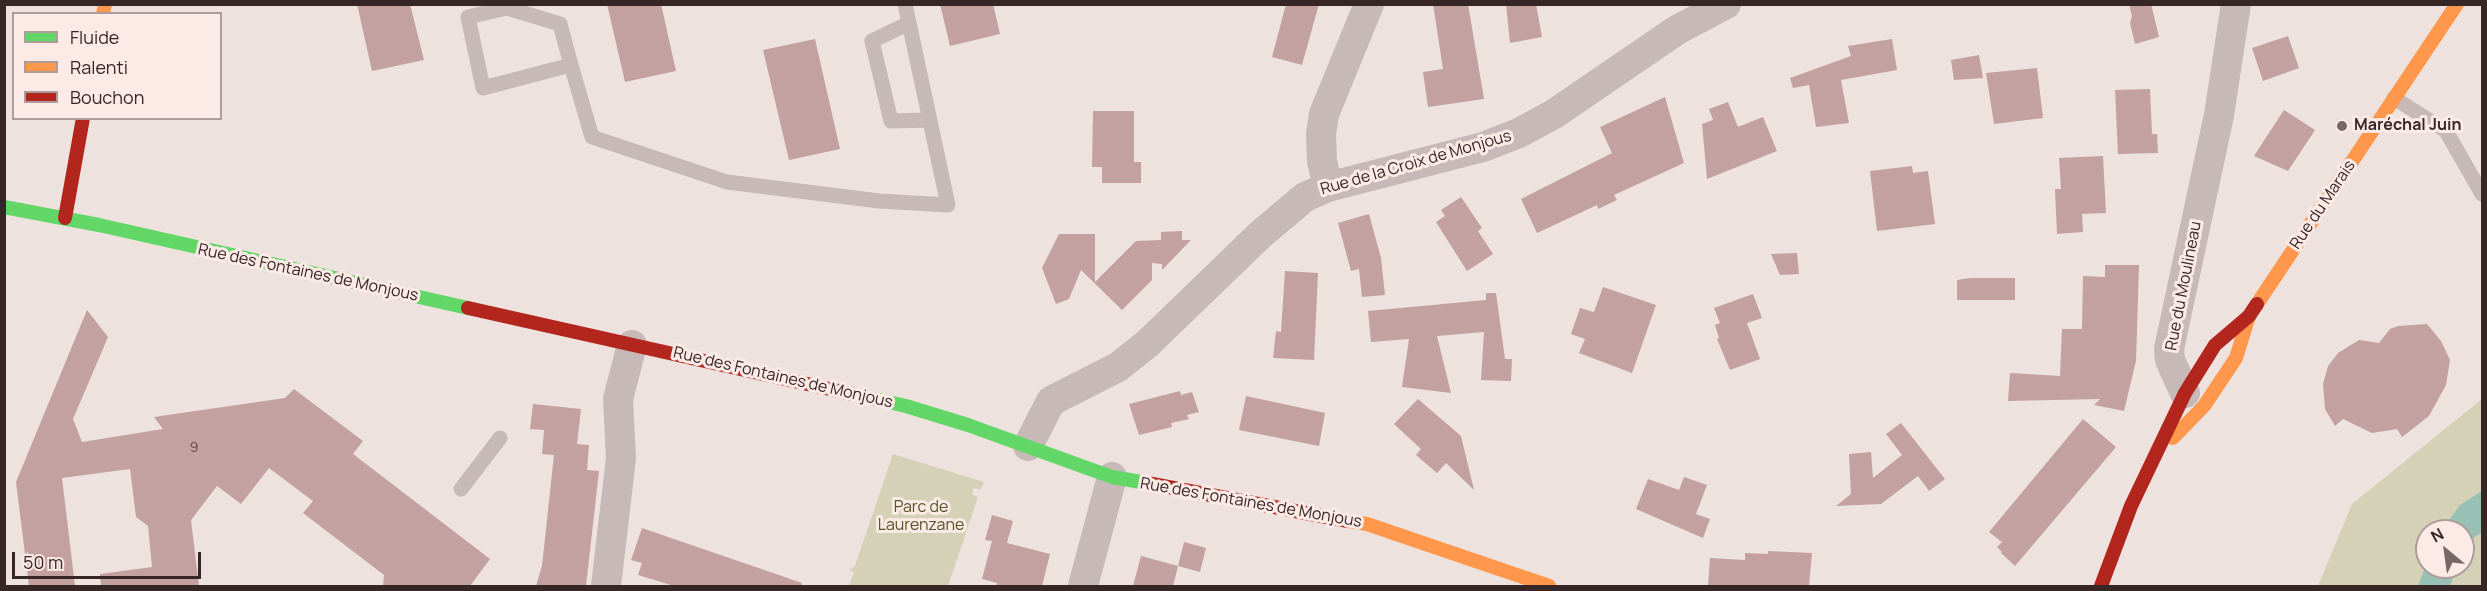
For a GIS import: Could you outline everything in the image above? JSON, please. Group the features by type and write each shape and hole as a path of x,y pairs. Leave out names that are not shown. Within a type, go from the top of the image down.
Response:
{"street":[{"path":"1328,187 1322,161 1321,134 1324,114 1369,4"},
{"name":"Rue de la Croix de Monjous","path":"1028,446 1051,401 1118,367 1140,350 1282,214 1305,197 1328,187 1483,147 1519,133 1554,114 1677,30 1726,4"},
{"name":"Rue du Moulineau","path":"2184,393 2170,360 2169,349 2219,116 2236,4"},
{"name":"Rue du Marais","path":"2184,393 2215,345 2249,316 2457,4"},
{"path":"65,218 83,120"},
{"name":"Rue des Fontaines de Monjous","path":"4,207 65,218 906,406 1028,446 1112,477 1367,524 1549,586"},
{"name":"Rue du Marais","path":"2159,452 2204,406 2236,358 2249,316"},
{"path":"606,586 621,458 618,399 633,345"},
{"path":"2101,586 2131,506 2159,452 2184,393"},
{"path":"1083,586 1112,477"}],"lane":[{"path":"571,65 483,88 468,17 506,6 560,24 592,137 727,182 879,201 948,205 905,4"},
{"path":"909,23 872,40 891,121 930,120"},
{"path":"2394,98 2446,132 2482,194"},
{"path":"461,489 500,438"}],"green space":[{"path":"2482,399 2482,586 2318,586 2352,504"},
{"name":"Parc de Laurenzane","path":"893,454 984,482 980,490 974,488 972,494 978,497 948,586 849,586 854,572 849,570 855,566"}],"shaded area":[{"path":"2482,491 2482,532 2475,537 2475,519 2450,519 2460,505"},
{"path":"2421,579 2453,579 2450,586 2418,586"}],"building":[{"path":"357,4 410,4 424,60 372,71"},
{"path":"607,4 661,4 676,71 625,82"},
{"path":"940,4 993,4 1000,34 950,46"},
{"path":"1286,4 1319,4 1302,65 1272,57"},
{"path":"1433,4 1468,4 1484,99 1428,107 1423,72 1443,69"},
{"path":"1506,4 1536,4 1542,37 1510,43"},
{"path":"2129,4 2151,4 2159,37 2135,44 2130,23 2132,16"},
{"path":"2288,36 2299,68 2263,81 2252,48"},
{"path":"815,39 840,149 789,160 763,50"},
{"path":"1892,39 1897,70 1841,80 1849,123 1816,127 1809,85 1793,88 1790,78 1851,56 1848,46"},
{"path":"1979,55 1983,78 1954,80 1951,60"},
{"path":"2037,68 2043,118 1994,124 1986,73"},
{"path":"2150,89 2152,134 2157,134 2158,153 2118,154 2115,90"},
{"path":"1665,97 1684,163 1614,195 1617,200 1598,209 1597,205 1537,233 1521,199 1612,153 1600,127"},
{"path":"1728,102 1738,127 1763,117 1777,151 1707,179 1702,124 1713,120 1709,109"},
{"path":"2284,110 2315,130 2288,171 2254,156"},
{"path":"1093,111 1134,111 1134,162 1141,162 1141,183 1102,183 1102,167 1092,167"},
{"path":"2103,156 2106,213 2082,214 2083,232 2057,234 2055,189 2061,189 2059,158"},
{"path":"1912,166 1913,173 1928,171 1935,224 1877,231 1870,171"},
{"path":"1461,197 1482,228 1478,231 1493,254 1467,271 1436,222 1445,216 1441,210"},
{"path":"1369,214 1381,258 1385,295 1362,297 1359,269 1351,271 1338,223"},
{"path":"1182,231 1182,240 1191,240 1162,270 1162,264 1152,263 1152,280 1122,310 1081,270 1069,299 1056,304 1042,268 1059,234 1095,234 1095,282 1136,241 1161,240 1161,232"},
{"path":"1797,253 1799,274 1780,275 1771,254"},
{"path":"2105,265 2139,265 2136,361 2124,411 2094,405 2100,399 2008,401 2010,373 2060,376 2062,329 2082,329 2083,276 2105,277"},
{"path":"1285,271 1318,273 1314,360 1273,358 1276,331 1281,332"},
{"path":"2015,278 2015,300 1957,300 1957,280"},
{"path":"1603,287 1656,305 1632,373 1579,353 1585,339 1571,334 1580,308 1594,312"},
{"path":"1486,293 1496,293 1505,359 1512,359 1511,381 1481,380 1484,332 1437,336 1451,393 1402,387 1409,339 1371,342 1368,311 1486,300"},
{"path":"1753,294 1762,318 1747,323 1760,359 1730,370 1717,339 1719,338 1715,325 1720,323 1714,308"},
{"path":"87,310 108,337 73,419 82,442 163,429 154,417 285,398 294,389 363,441 353,454 490,559 470,586 383,586 384,575 303,513 313,501 269,468 241,504 217,486 191,520 199,586 101,586 100,574 152,567 148,526 136,517 130,469 62,478 75,586 29,586 16,482"},
{"path":"2427,324 2441,341 2450,360 2446,385 2429,416 2402,437 2397,429 2372,433 2343,419 2335,426 2325,409 2323,384 2328,366 2338,353 2359,340 2379,343 2390,329 2398,326"},
{"path":"1180,391 1181,395 1192,392 1199,412 1187,415 1189,419 1171,423 1172,427 1139,435 1129,404"},
{"path":"1246,396 1325,413 1319,446 1239,430"},
{"path":"1418,399 1461,436 1474,490 1446,463 1437,473 1416,455 1421,449 1394,424"},
{"path":"533,404 581,409 577,444 589,445 587,470 599,471 586,586 536,586 542,566 554,455 542,454 544,430 530,429"},
{"path":"2083,419 2116,447 2015,566 1997,547 2002,542 1989,532"},
{"path":"1901,423 1945,479 1929,491 1918,476 1881,504 1836,506 1851,494 1849,454 1871,452 1873,478 1902,455 1886,434"},
{"path":"1684,477 1707,485 1696,514 1710,519 1703,538 1636,509 1648,479 1679,490"},
{"path":"992,515 1013,521 1007,543 1050,554 1042,586 996,586 997,583 982,579 992,541 985,540"},
{"path":"642,528 802,583 801,586 674,586 638,575 642,563 631,560"},
{"path":"1184,542 1206,548 1200,572 1178,566"},
{"path":"1768,551 1812,553 1809,586 1708,586 1710,558 1745,560 1745,553 1768,554"},
{"path":"1141,556 1178,566 1173,586 1133,586"}],"traffic: fast":[{"path":"4,207 99,225 468,308"},
{"path":"852,394 906,406 968,425 1112,477 1147,483"}],"traffic: slow":[{"path":"103,12 105,4"},
{"path":"2257,304 2457,4"},
{"path":"2173,438 2204,406 2236,358 2249,316"},
{"path":"1348,521 1367,524 1549,586"}],"traffic: jam":[{"path":"65,218 83,120"},
{"path":"2101,586 2131,506 2185,393 2215,345 2249,316 2257,304"},
{"path":"468,308 852,394"},
{"path":"1147,483 1348,521"}],"place":[{"name":"Maréchal Juin","path":"2342,126"}]}
